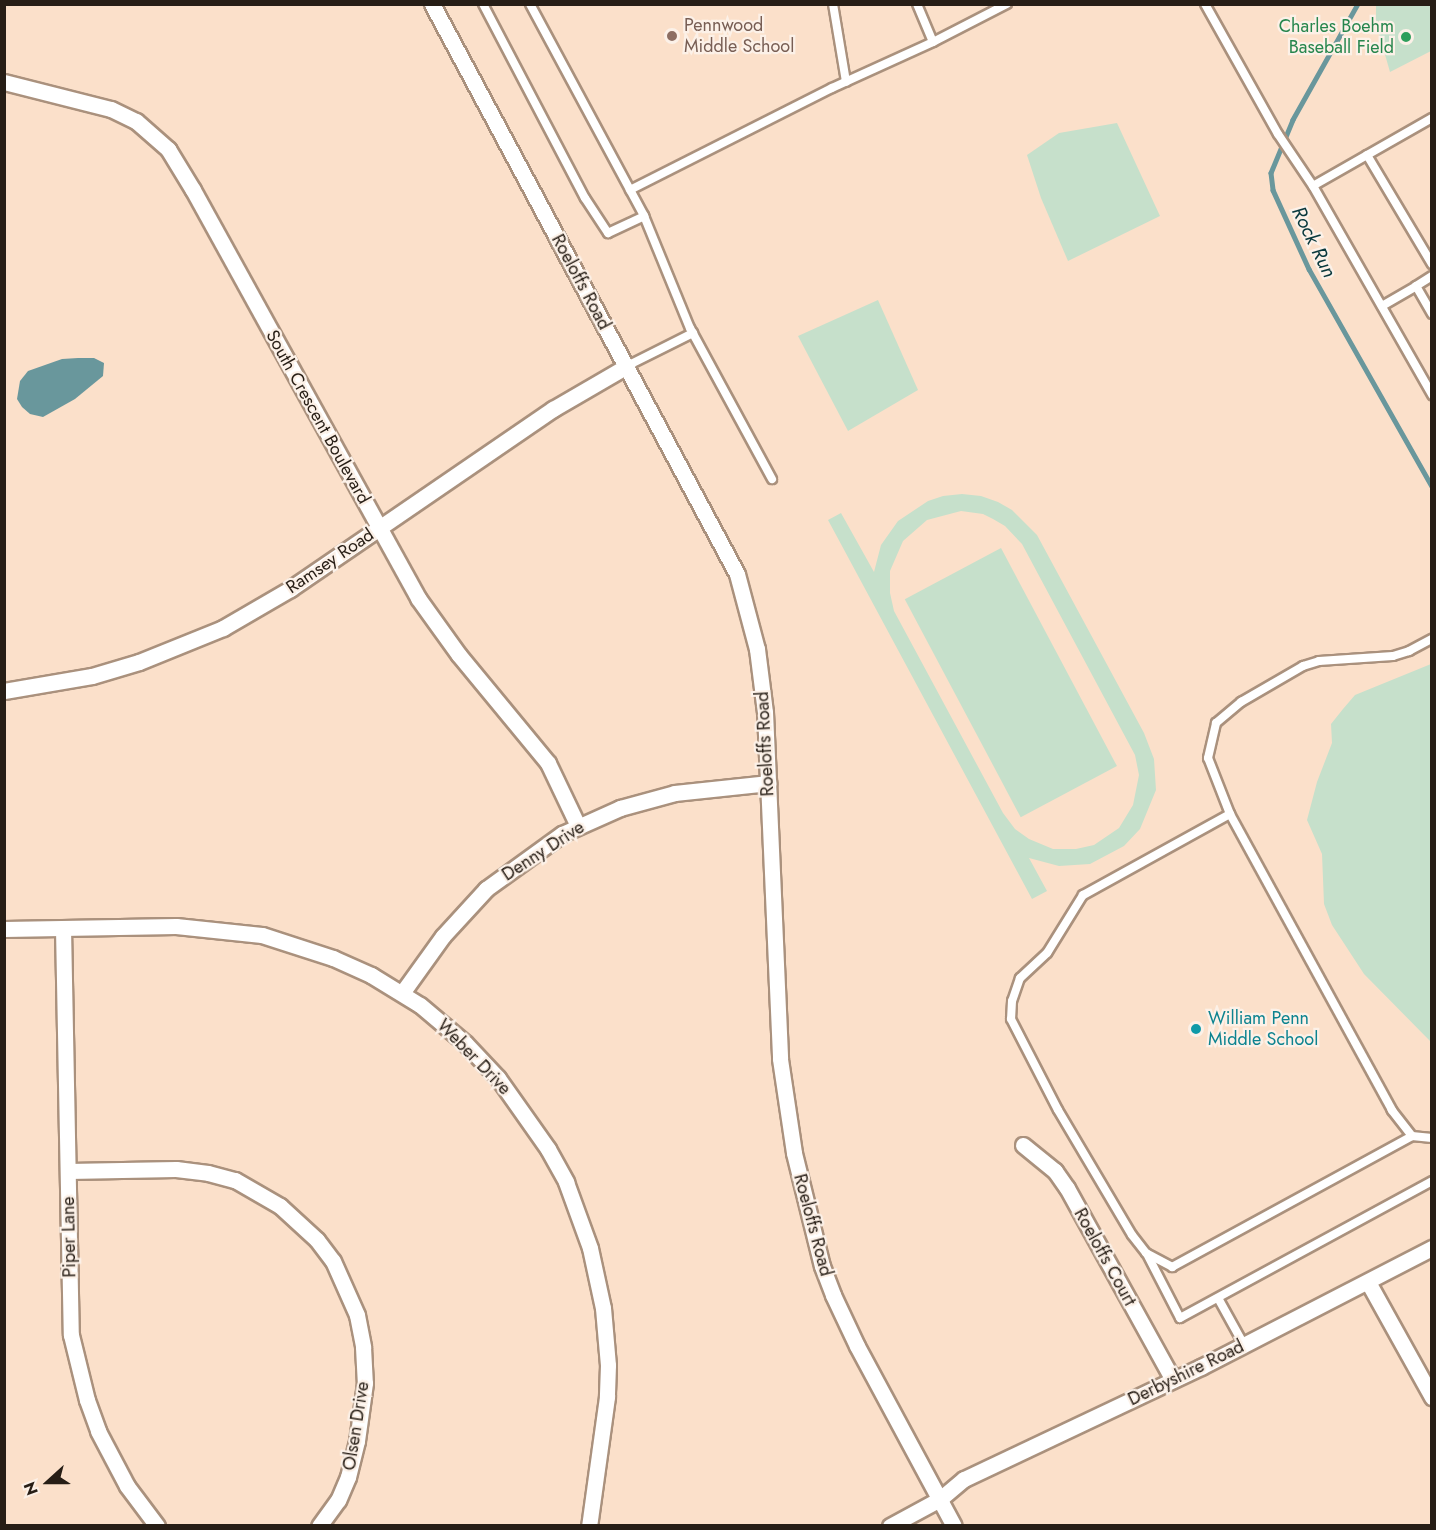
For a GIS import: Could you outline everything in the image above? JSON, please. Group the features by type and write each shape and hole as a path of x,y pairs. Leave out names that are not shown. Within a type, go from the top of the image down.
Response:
{"street":[{"name":"Roeloffs Road","path":"432,4 737,574 750,616 761,680 768,783 780,1059 784,1103 797,1164 822,1266 833,1295 857,1346 954,1526"},
{"name":"South Crescent Boulevard","path":"4,82 111,109 136,121 168,149 438,628 548,763 578,826"},
{"name":"Ramsey Road","path":"4,691 92,676 186,645 223,628 290,589 553,409 627,366"},
{"name":"Denny Drive","path":"402,993 450,928 486,889 519,863 578,826 620,808 675,793 768,783"},
{"name":"Weber Drive","path":"4,929 176,926 262,935 333,958 402,993 449,1029 498,1078 548,1149 583,1224 603,1308 608,1365 605,1409 589,1526"},
{"name":"Piper Lane","path":"63,928 71,1335 87,1400 114,1463 157,1526"},
{"name":"Roeloffs Court","path":"1023,1145 1054,1171 1067,1188 1173,1380"},
{"name":"Olsen Drive","path":"68,1171 176,1169 208,1173 235,1180 280,1206 311,1234 333,1261 357,1315 363,1347 365,1383 357,1441 348,1477 338,1500 319,1526"},
{"name":"Derbyshire Road","path":"940,1499 964,1479 1244,1345 1431,1248"},
{"path":"1368,1282 1431,1397"},
{"path":"890,1526 940,1499"}],"lane":[{"path":"483,4 585,198 608,233 644,216"},
{"path":"530,4 644,216 693,333 772,479"},
{"path":"833,4 846,82"},
{"path":"916,4 933,42"},
{"path":"630,190 1007,4"},
{"path":"1205,4 1278,134 1313,186 1431,395"},
{"path":"1313,186 1431,118"},
{"path":"1367,155 1431,264"},
{"path":"1382,306 1431,276"},
{"path":"1416,286 1431,314"},
{"path":"627,366 693,333"},
{"path":"1412,1136 1392,1110 1230,813 1208,758 1216,723 1241,702 1303,666 1319,661 1393,656 1409,651 1431,639"},
{"path":"1230,813 1083,895 1047,953 1020,978 1012,1001 1011,1018 1058,1110 1132,1235 1146,1253 1180,1318 1431,1181"},
{"path":"1146,1253 1172,1267 1412,1136 1431,1138"},
{"path":"1218,1298 1244,1345"}],"green space":[{"name":"Charles Boehm Baseball Field","path":"1376,5 1431,5 1431,51 1390,72 1376,23"},
{"path":"1117,123 1160,216 1068,261 1041,198 1027,155 1059,133"},
{"path":"878,300 918,390 848,431 798,336"},
{"path":"962,494 981,496 998,502 1012,510 1037,535 1144,733 1154,759 1156,790 1140,829 1124,846 1090,864 1059,866 1029,858 1047,891 1032,899 828,520 841,513 874,572 881,545 898,521 928,501 943,496","holes":["961,511 983,514 1005,526 1022,544 1135,755 1139,775 1133,805 1119,828 1094,845 1076,849 1053,849 1029,839 1015,829 1003,813 894,611 890,593 890,571 903,541 927,520"]},
{"path":"1001,548 1117,766 1021,817 905,599"},
{"path":"1432,664 1431,1042 1364,974 1332,925 1324,904 1322,854 1307,820 1317,782 1332,743 1331,724 1355,695"}],"water":[{"path":"94,358 104,363 103,376 75,399 43,417 30,414 22,407 17,399 20,381 28,371 62,359"}],"waterway":[{"name":"Rock Run","path":"1358,4 1293,120 1271,173 1273,190 1309,269 1432,486"}],"place":[{"name":"Pennwood Middle School","path":"672,36"},
{"name":"Charles Boehm Baseball Field","path":"1406,37"},
{"name":"William Penn Middle School","path":"1196,1029"}]}
